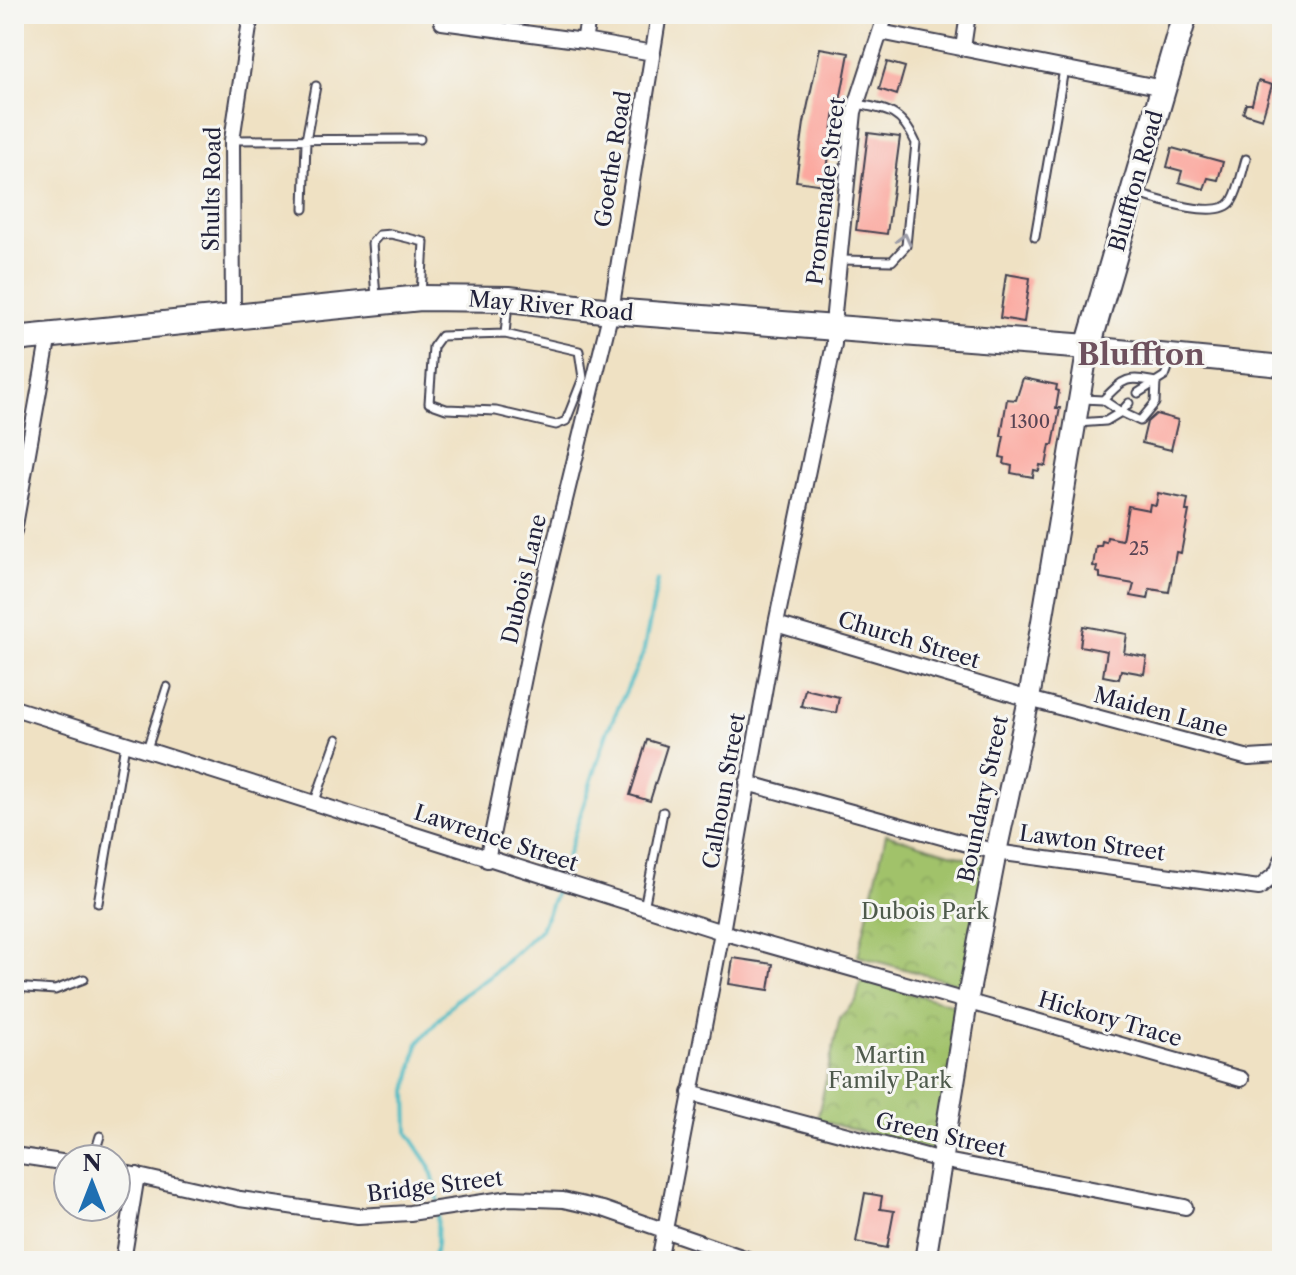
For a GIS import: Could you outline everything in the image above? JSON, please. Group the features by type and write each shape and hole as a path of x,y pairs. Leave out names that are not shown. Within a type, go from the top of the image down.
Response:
{"main road":[{"name":"Bluffton Road","path":"1088,347 1185,14"},
{"name":"May River Road","path":"14,339 421,298 509,299 611,311 1088,347"}],"street":[{"name":"Shults Road","path":"233,318 232,140 251,14"},
{"path":"445,14 442,22 653,53"},
{"path":"584,41 589,14"},
{"name":"Goethe Road","path":"611,311 659,14"},
{"name":"Promenade Street","path":"835,329 834,313 856,104 886,14"},
{"path":"963,48 968,14"},
{"path":"880,32 1163,88"},
{"name":"Dubois Lane","path":"487,860 535,623 611,311"},
{"name":"Calhoun Street","path":"659,1261 722,932 776,624 835,329"},
{"path":"14,531 21,457 49,335"},
{"path":"1088,347 1282,366"},
{"name":"Boundary Street","path":"925,1261 967,1002 1029,699 1088,347"},
{"name":"Church Street","path":"776,624 1029,699"},
{"name":"Maiden Lane","path":"1029,699 1249,758 1282,756"},
{"name":"Lawrence Street","path":"14,708 315,801 487,860 967,1002"},
{"name":"Lawton Street","path":"747,783 996,852 1259,888 1277,873 1282,860"},
{"name":"Hickory Trace","path":"967,1002 1241,1079"},
{"name":"Green Street","path":"690,1093 941,1160 1185,1207"},
{"path":"14,1155 52,1161"},
{"name":"Bridge Street","path":"132,1174 240,1199 334,1215 410,1213 510,1198 563,1200 603,1209 753,1261"},
{"path":"123,1261 137,1175"}],"lane":[{"path":"1035,237 1064,69"},
{"path":"304,209 306,140 316,86"},
{"path":"841,260 892,261 906,246 915,157 916,143 902,120 892,112 856,104"},
{"path":"232,140 420,139"},
{"path":"1133,193 1181,206 1221,208 1232,202 1246,159"},
{"path":"377,303 372,243 379,235 391,234 424,242 421,298"},
{"path":"505,334 509,299"},
{"path":"505,334 579,351 583,378 566,421 556,425 496,411 446,409 429,403 433,347 441,336 505,334"},
{"path":"1138,393 1165,376 1173,355"},
{"path":"1103,400 1124,379 1156,382"},
{"path":"1079,399 1103,400 1140,421 1155,403 1156,382"},
{"path":"1076,423 1106,421 1129,403"},
{"path":"147,749 167,687"},
{"path":"315,801 337,739"},
{"path":"98,903 125,742"},
{"path":"644,908 663,812"},
{"path":"14,987 55,990 84,979"},
{"path":"98,1143 100,1136"}],"green space":[{"name":"Dubois Park","path":"886,834 991,865 965,986 858,956"},
{"name":"Martin Family Park","path":"861,980 962,1007 938,1152 817,1120 840,1017 856,1001"}],"building":[{"path":"820,48 849,53 838,112 835,111 825,185 796,181 804,123"},
{"path":"887,62 905,67 897,95 879,89"},
{"path":"1258,81 1272,85 1262,119 1243,113 1246,104 1252,104"},
{"path":"868,133 900,137 887,234 856,230"},
{"path":"1172,148 1223,162 1218,180 1208,178 1204,189 1179,182 1182,171 1167,167"},
{"path":"1006,274 1030,278 1024,322 1000,318"},
{"path":"1023,378 1057,385 1056,390 1059,391 1056,408 1060,408 1053,445 1050,445 1046,466 1040,465 1039,471 1034,470 1033,477 1011,473 1012,466 1004,464 1005,458 1000,457 1007,399 1016,400"},
{"path":"1156,414 1178,420 1171,450 1142,443 1147,422"},
{"path":"1158,493 1188,499 1186,511 1189,511 1181,553 1176,552 1169,592 1150,589 1148,599 1131,596 1134,584 1100,578 1097,567 1093,566 1096,546 1101,546 1102,541 1106,542 1107,537 1122,540 1128,506 1149,510 1150,504 1156,505"},
{"path":"1083,626 1127,634 1124,653 1147,657 1144,674 1121,670 1119,679 1103,676 1107,651 1080,646"},
{"path":"805,689 839,697 836,713 801,706"},
{"path":"647,740 667,746 650,801 630,795"},
{"path":"733,958 773,964 769,990 729,984"},
{"path":"865,1193 882,1196 880,1209 894,1211 887,1248 856,1242"}],"waterway":[{"path":"565,863 607,732 643,654 658,580"},
{"path":"432,1261 437,1245 438,1198 430,1166 408,1133 407,1091 418,1043 457,999 488,978 541,929 558,887"}],"district":[{"name":"Bluffton","path":"1141,354"}]}
